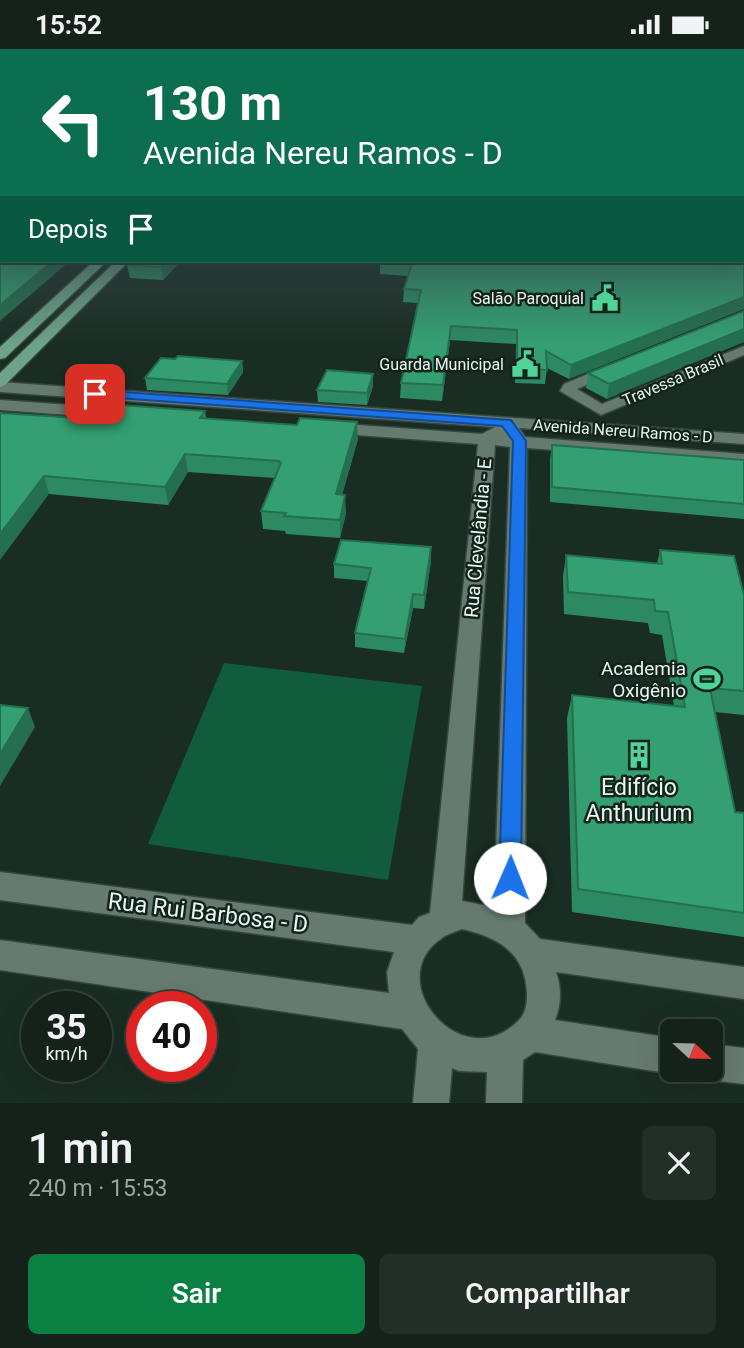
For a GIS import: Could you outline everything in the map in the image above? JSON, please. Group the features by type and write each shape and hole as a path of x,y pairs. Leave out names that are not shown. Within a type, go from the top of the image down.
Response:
{"main road":[{"path":"0,355 99,263"},
{"path":"0,382 121,263"}],"street":[{"name":"Travessa Brasil","path":"601,410 744,350"},
{"name":"Travessa Brasil","path":"601,410 568,391 569,387 632,361"},
{"name":"Avenida Nereu Ramos - D","path":"0,387 513,432 744,459"},
{"path":"0,405 155,416"},
{"name":"Travessa Brasil","path":"601,410 601,429"},
{"name":"Avenida Nereu Ramos - D","path":"317,427 486,439 513,432 601,429 744,439"},
{"name":"Rua Clevelândia - E","path":"509,928 513,432"},
{"name":"Rua Clevelândia - E","path":"445,919 486,439"},
{"name":"Rua Rui Barbosa - D","path":"0,885 415,940"},
{"path":"504,1103 519,1042 543,1008 542,972 523,939 509,928 477,916 445,919 429,927 415,940 402,971 403,989 410,1013 436,1042 470,1055 489,1055 519,1042 660,1055"},
{"path":"534,954 744,983"},
{"path":"0,955 410,1013"},
{"path":"431,1103 436,1042"},
{"path":"723,1064 744,1066"}],"green space":[{"path":"224,663 422,686 388,880 148,844"}],"building":[{"path":"0,263 51,263 0,305"},
{"path":"130,263 166,263 161,267 127,265"},
{"path":"412,263 744,263 744,297 571,365 546,351 547,370 517,368 517,330 451,326 443,385 401,383 421,290 404,289"},
{"path":"744,311 744,329 609,384 588,373"},
{"path":"178,356 242,361 227,384 145,378 161,358 175,359"},
{"path":"327,370 373,374 367,393 317,390"},
{"path":"120,405 205,411 200,418 297,425 300,418 357,422 336,494 345,495 340,520 284,516 286,513 261,511 281,463 279,461 185,454 165,487 44,476 0,534 0,413 108,420"},
{"path":"552,445 744,460 744,504 552,487"},
{"path":"341,540 431,547 424,595 413,594 405,639 355,633 371,568 334,564"},
{"path":"660,550 734,556 744,595 744,691 710,688 735,812 744,813 744,913 578,889 572,695 685,707 668,612 655,611 654,600 568,592 566,555 662,564"},
{"path":"0,705 28,708 0,754"}],"place":[{"name":"Salão Paroquial","path":"605,298"},
{"name":"Guarda Municipal","path":"525,364"},
{"name":"Academia Oxigênio","path":"707,679"},
{"name":"Edifício Anthurium","path":"639,755"}],"route":[{"path":"95,394 506,423 519,441 510,878"}]}
